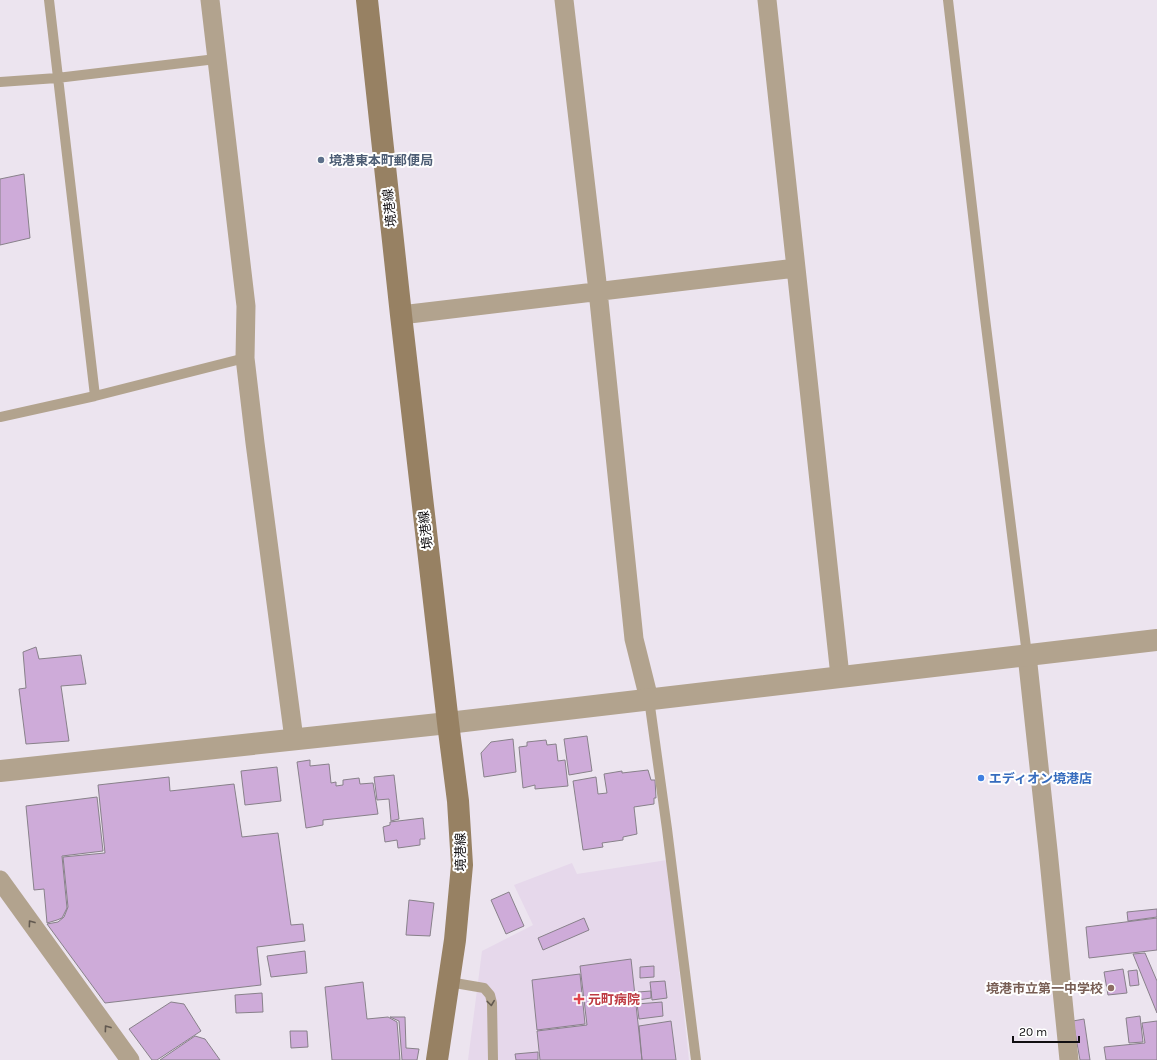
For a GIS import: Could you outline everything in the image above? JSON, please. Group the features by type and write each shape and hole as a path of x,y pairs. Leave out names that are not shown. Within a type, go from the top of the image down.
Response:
{"main road":[{"name":"境港線","path":"367,0 401,315 458,800 462,865 455,940 437,1060"}],"street":[{"path":"210,0 246,306 245,358 294,739"},
{"path":"564,0 598,291 634,639 649,699"},
{"path":"767,0 840,676"},
{"path":"401,315 796,268"},
{"path":"0,771 448,723 1157,640"},
{"path":"1027,655 1069,1060"},
{"path":"0,880 130,1060"}],"lane":[{"path":"49,0 95,396"},
{"path":"948,0 985,318 1027,655"},
{"path":"0,82 57,78 216,59"},
{"path":"0,417 95,396 245,358"},
{"path":"649,699 696,1060"},
{"path":"448,982 484,988 490,994 492,1003 493,1060"}],"shaded area":[{"name":"元町病院","path":"667,860 689,1060 468,1060 482,951 533,925 514,885 572,863 577,874"}],"building":[{"path":"24,174 30,238 0,245 0,179"},
{"path":"36,647 39,659 81,655 86,684 61,686 69,741 26,744 19,689 26,688 23,652"},
{"path":"587,736 592,771 569,775 564,739"},
{"path":"513,739 516,772 484,777 481,753 491,742"},
{"path":"546,740 547,745 556,744 558,761 565,760 568,786 535,789 535,785 523,788 519,747 527,746 527,742"},
{"path":"310,760 310,766 329,764 331,783 336,782 336,786 343,785 343,780 359,778 360,784 373,783 378,814 323,820 323,825 306,828 297,762"},
{"path":"277,767 281,801 245,805 241,771"},
{"path":"648,770 651,780 655,780 656,798 654,798 654,804 634,807 637,834 623,837 623,840 602,843 603,847 583,850 573,781 596,777 598,794 607,793 604,774 622,771 622,773"},
{"path":"394,775 399,819 391,821 389,799 377,800 374,777"},
{"path":"169,777 170,791 234,784 242,837 278,833 291,925 303,924 305,941 257,947 261,985 105,1003 47,924 58,922 64,917 68,907 63,857 105,853 98,785"},
{"path":"97,797 103,851 62,856 67,908 62,918 47,923 44,889 34,890 26,806"},
{"path":"423,818 425,839 420,839 420,845 398,848 397,840 385,842 383,827 390,825 390,822"},
{"path":"509,892 524,926 506,934 491,900"},
{"path":"409,900 434,903 430,936 406,935"},
{"path":"1157,909 1157,917 1128,921 1127,912"},
{"path":"584,918 589,930 543,950 538,938"},
{"path":"1157,918 1157,950 1089,958 1086,927"},
{"path":"305,951 307,973 271,977 267,956"},
{"path":"1145,953 1157,981 1157,1013 1133,954"},
{"path":"631,959 642,1060 540,1060 537,1031 587,1025 580,966"},
{"path":"654,966 654,977 640,978 640,967"},
{"path":"1123,969 1127,993 1108,995 1104,972"},
{"path":"1137,970 1139,985 1130,986 1128,971"},
{"path":"580,974 585,1024 537,1030 532,980"},
{"path":"665,981 667,998 652,1000 650,982"},
{"path":"363,982 367,1019 388,1017 397,1022 400,1060 332,1060 325,987"},
{"path":"651,991 651,998 638,1000 638,992"},
{"path":"262,993 263,1012 236,1013 235,995"},
{"path":"171,1002 184,1004 201,1031 157,1060 152,1060 129,1029"},
{"path":"662,1002 663,1016 639,1019 637,1004"},
{"path":"1140,1016 1143,1042 1129,1043 1126,1018"},
{"path":"390,1017 405,1017 406,1048 419,1049 417,1060 402,1060 399,1021"},
{"path":"1084,1019 1090,1060 1080,1060 1073,1021"},
{"path":"671,1021 676,1060 642,1060 639,1026"},
{"path":"1157,1021 1157,1060 1106,1060 1104,1047 1145,1043 1142,1023"},
{"path":"290,1031 307,1031 308,1047 291,1048"},
{"path":"195,1036 205,1039 220,1060 160,1060"},
{"path":"538,1052 538,1060 516,1060 515,1054"}],"place":[{"name":"境港東本町郵便局","path":"321,160"},
{"name":"エディオン境港店","path":"981,778"},
{"name":"境港市立第一中学校","path":"1111,988"},
{"name":"元町病院","path":"579,999"}]}
